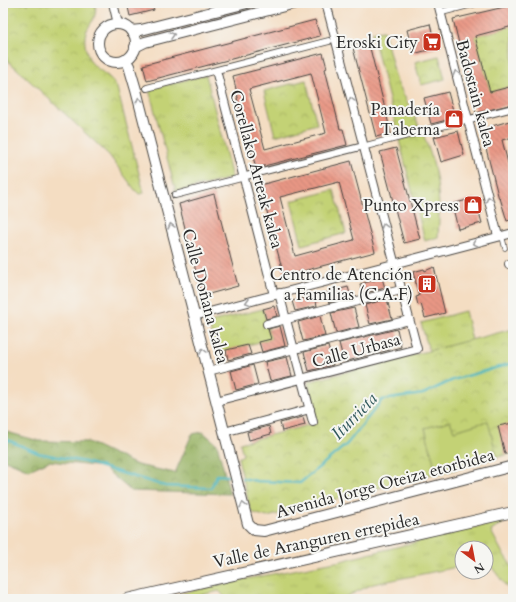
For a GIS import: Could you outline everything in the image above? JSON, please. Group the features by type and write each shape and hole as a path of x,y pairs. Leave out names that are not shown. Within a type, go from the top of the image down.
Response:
{"street":[{"path":"113,3 118,24"},
{"path":"131,30 135,39 135,48 132,54 125,60 117,62 108,60 101,53 98,44 100,35 110,25 118,24 131,30 141,30 246,3"},
{"path":"135,48 145,42 296,3"},
{"path":"326,3 409,320"},
{"name":"Badostain kalea","path":"438,3 500,236"},
{"path":"442,12 476,3"},
{"path":"147,88 329,41"},
{"name":"Calle Doñana kalea","path":"125,60 129,66 136,90 248,524 254,530 264,531"},
{"name":"Corellako Arteak kalea","path":"217,74 277,294"},
{"path":"175,195 513,108"},
{"path":"194,316 513,233"},
{"path":"267,324 401,290"},
{"name":"Calle Urbasa","path":"277,294 286,320 313,422"},
{"name":"Calle Urbasa","path":"208,371 409,320 417,350 216,401"},
{"path":"224,432 310,409"},
{"name":"Avenida Jorge Oteiza etorbidea","path":"264,531 513,466"},
{"name":"Valle de Aranguren errepidea","path":"127,599 513,512"}],"lane":[{"path":"500,236 505,248"}],"green space":[{"path":"3,3 95,3 96,12 94,19 85,36 86,51 91,62 110,78 117,88 144,193 139,194 109,155 3,56"},
{"path":"513,26 513,86 490,92 475,36"},
{"path":"384,31 396,79 419,126 397,131 372,32"},
{"path":"439,56 445,79 421,85 415,62"},
{"path":"206,75 232,178 176,192 149,89"},
{"path":"306,80 317,124 275,136 264,91"},
{"path":"423,134 432,160 439,197 438,237 425,241 399,140"},
{"path":"334,190 346,233 302,245 291,201"},
{"path":"263,309 271,339 217,353 210,328 214,321"},
{"path":"465,311 472,340 429,351 421,323"},
{"path":"513,329 513,453 267,517 251,512 238,458 243,455 240,443 317,423 308,382"},
{"path":"450,421 454,431 488,421 497,457 437,475 425,428"},
{"path":"3,431 39,441 88,442 137,465 175,473 192,434 203,432 217,444 230,494 131,491 103,467 49,461 29,470 3,459"},
{"path":"511,518 491,531 502,552 513,568 513,595 494,570 494,540 454,540 454,568 373,584 341,599 227,599 219,591 184,599 158,599 225,583 341,561"}],"building":[{"path":"127,3 152,3 154,10 130,16"},
{"path":"513,5 513,26 475,36 490,92 513,86 513,104 476,113 453,19"},
{"path":"315,20 320,36 147,81 143,65"},
{"path":"430,24 436,48 413,54 407,30"},
{"path":"368,40 391,133 376,137 352,44"},
{"path":"323,53 327,68 325,69 340,129 343,129 347,145 256,168 237,98 233,76","holes":["311,73 326,133 265,149 249,89"]},
{"path":"448,92 455,118 431,124 424,98"},
{"path":"513,120 513,137 502,140 513,182 513,219 507,221 500,198 499,199 481,129"},
{"path":"458,131 464,155 441,162 434,137"},
{"path":"396,148 420,239 404,243 380,152"},
{"path":"351,161 375,252 284,276 260,185","holes":["339,182 354,240 295,256 280,197"]},
{"path":"214,194 238,286 202,296 179,204"},
{"path":"475,198 482,223 458,229 452,204"},
{"name":"Centro de Atención a Familias (C.A.F)","path":"434,267 445,313 425,318 421,304 418,305 416,297 419,296 413,272 424,269 425,271"},
{"path":"382,278 385,288 362,294 360,284"},
{"path":"348,287 351,297 329,303 326,293"},
{"path":"315,296 317,306 295,311 292,301"},
{"path":"387,299 392,319 370,324 365,305"},
{"path":"274,306 277,316 266,319 263,309"},
{"path":"354,308 359,327 336,333 331,313"},
{"path":"320,316 325,336 303,341 298,322"},
{"path":"280,326 285,346 262,352 259,342 271,339 268,329"},
{"path":"397,329 401,347 344,362 339,343"},
{"path":"248,345 251,354 228,360 226,350"},
{"path":"328,346 333,365 309,371 304,352"},
{"path":"287,357 292,376 270,381 265,362"},
{"path":"253,365 258,384 236,390 231,371"},
{"path":"303,417 305,425 282,431 280,423"},
{"path":"513,423 513,453 505,454 498,426"},
{"path":"269,426 271,434 249,440 247,432"}],"waterway":[{"name":"Iturrieta","path":"242,478 257,481 300,483 347,444 382,400 423,394 453,380 513,363"},
{"name":"Iturrieta","path":"3,438 38,453 85,462 165,486 211,488 217,475 228,476"}],"place":[{"name":"Eroski City","path":"432,42"},
{"name":"Panadería Taberna","path":"454,119"},
{"name":"Punto Xpress","path":"473,205"},
{"name":"Centro de Atención a Familias (C.A.F)","path":"427,284"}]}
